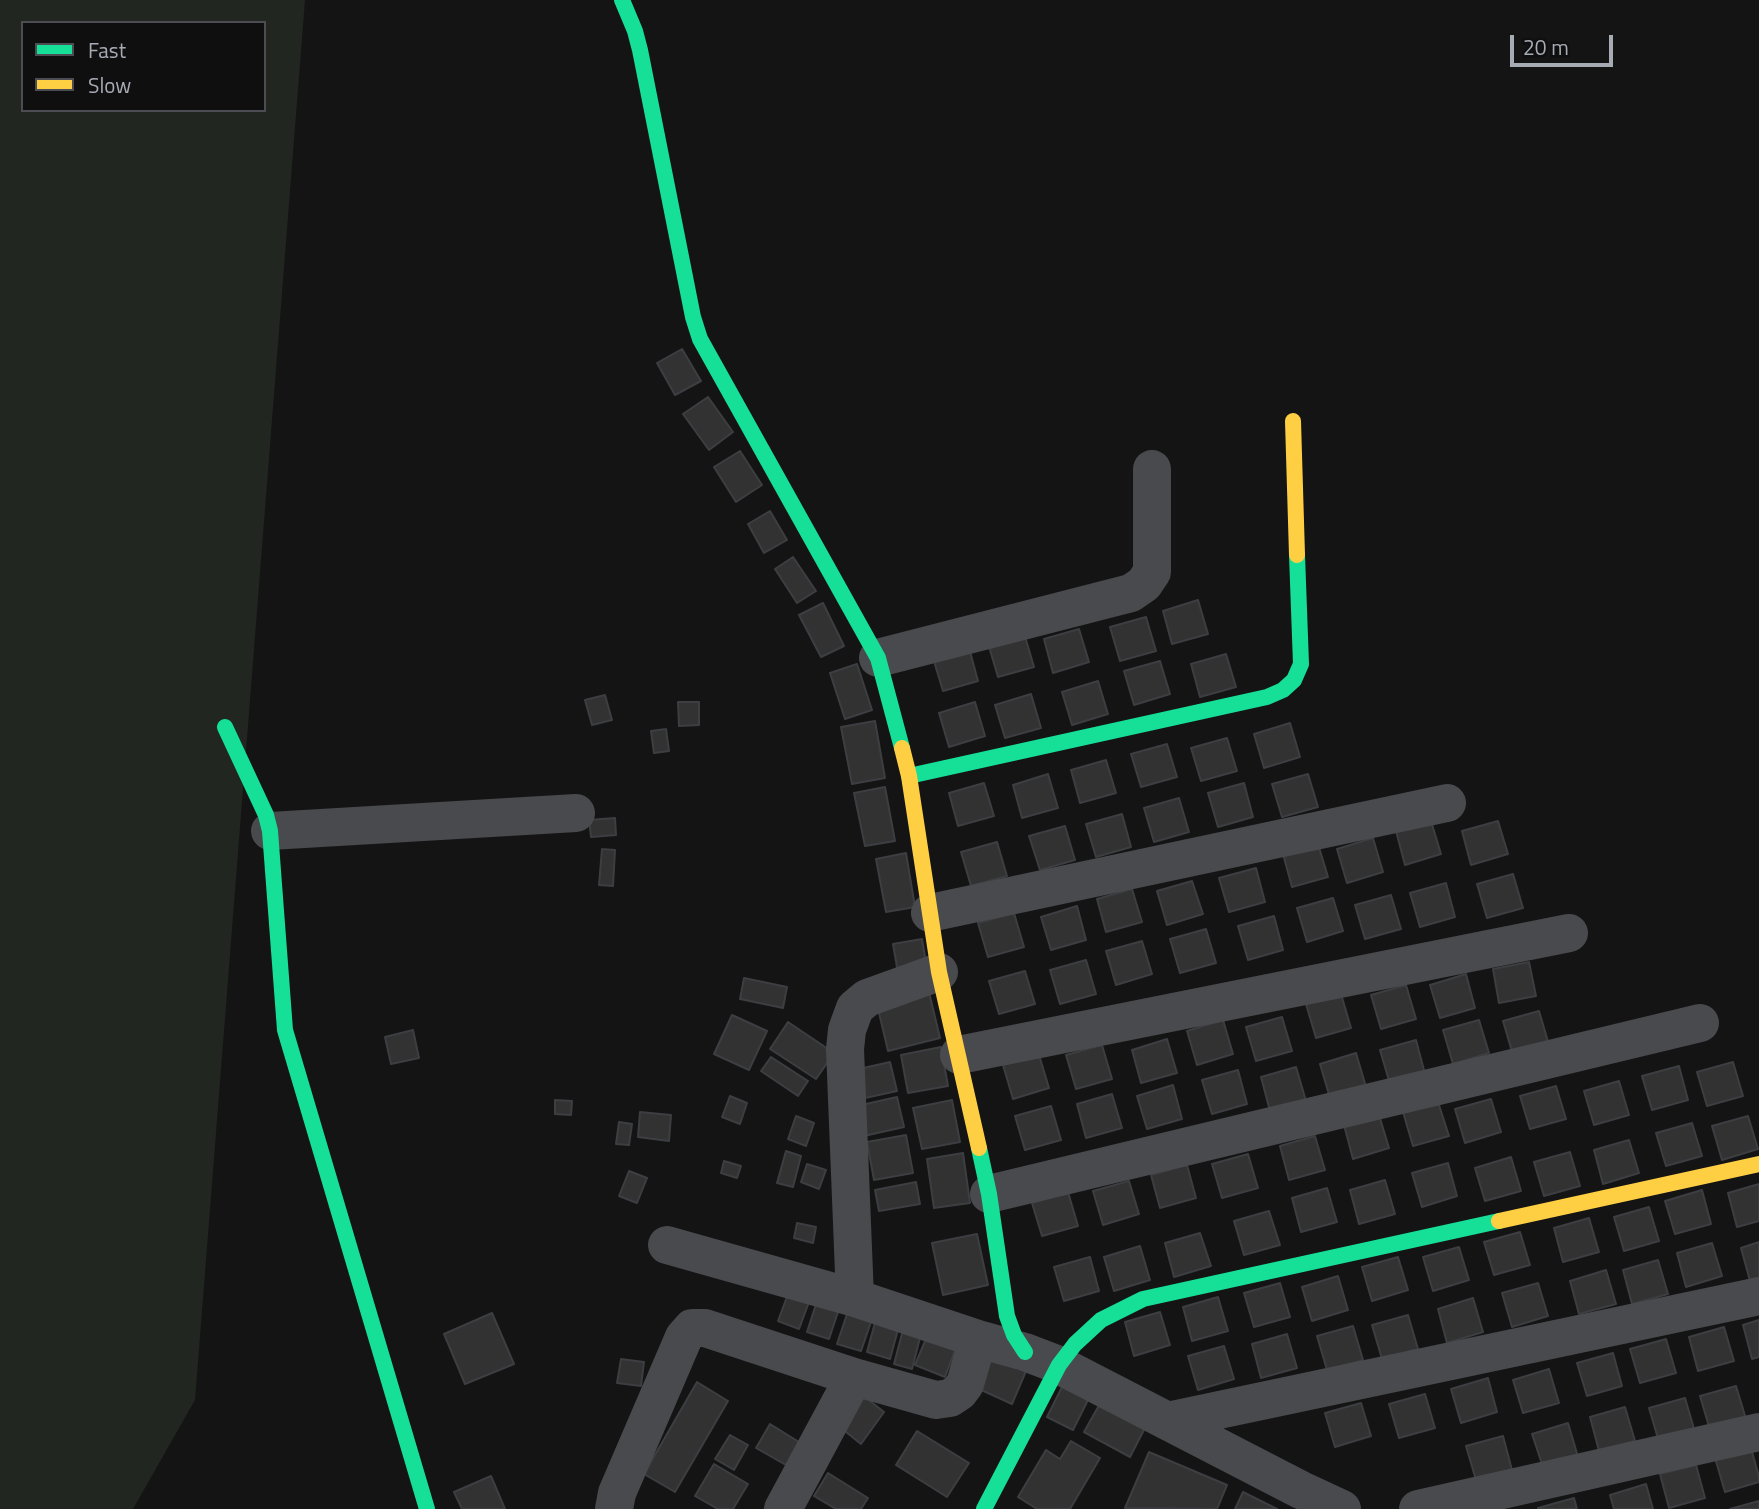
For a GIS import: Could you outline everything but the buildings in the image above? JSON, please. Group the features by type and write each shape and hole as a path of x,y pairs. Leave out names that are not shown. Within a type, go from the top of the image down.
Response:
{"street":[{"path":"622,0 640,50 690,304 701,339 877,658 909,776 939,972 989,1194 1007,1316 1014,1335 1042,1358"},
{"path":"909,776 1267,697 1289,685 1301,664 1293,421"},
{"path":"877,658 1131,593 1144,584 1152,572 1152,469"},
{"path":"225,727 266,815 270,831 285,1030 427,1509"},
{"path":"930,913 1447,803"},
{"path":"270,831 576,813"},
{"path":"959,1055 1569,933"},
{"path":"855,1298 845,1049 847,1030 855,1009 867,998 939,972"},
{"path":"989,1194 1700,1023"},
{"path":"984,1509 1042,1358 1074,1345 1101,1320 1143,1299 1759,1164"},
{"path":"667,1245 855,1298 1042,1358 1342,1509"},
{"path":"1167,1421 1759,1296"},
{"path":"614,1509 617,1493 684,1336 692,1328 705,1328 854,1377 936,1400 950,1398 965,1384 978,1339"},
{"path":"783,1509 854,1377"},
{"path":"1418,1509 1488,1501 1759,1432"}],"shaded area":[{"path":"0,0 305,0 195,1400 133,1509 0,1509"}],"traffic: fast":[{"path":"622,0 640,50 693,317 700,339 878,658 902,748"},
{"path":"909,776 1267,697 1283,690 1294,680 1301,664 1297,555"},
{"path":"225,727 266,815 270,831 285,1030 427,1509"},
{"path":"979,1148 989,1194 1007,1316 1014,1335 1025,1352"},
{"path":"984,1509 1059,1365 1075,1344 1101,1320 1143,1299 1499,1221"}],"traffic: slow":[{"path":"1293,421 1297,555"},
{"path":"902,748 909,776 939,972 979,1148"},
{"path":"1499,1221 1759,1164"}]}
